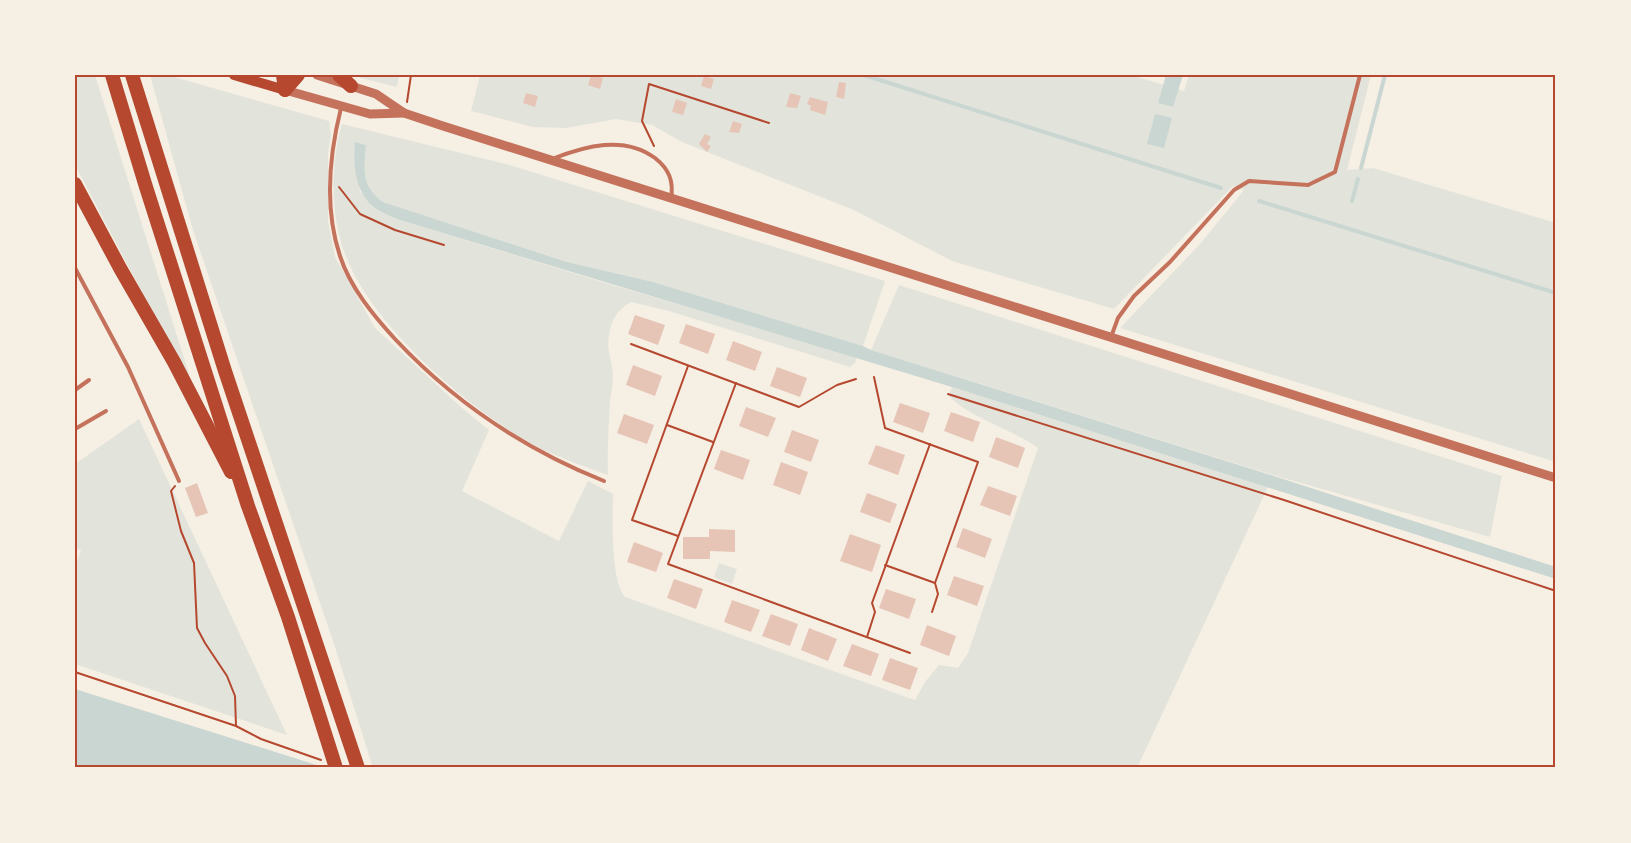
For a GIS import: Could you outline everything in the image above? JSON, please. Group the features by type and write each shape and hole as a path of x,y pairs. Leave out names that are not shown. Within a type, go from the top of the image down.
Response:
{"highway":[{"path":"112,75 248,506 288,617 331,763"},
{"path":"132,75 225,371 358,767"},
{"path":"283,75 285,90"},
{"path":"285,90 298,75"},
{"path":"339,75 351,86"},
{"path":"75,184 174,362 248,506"}],"main road":[{"path":"234,75 285,90"}],"street":[{"path":"317,75 375,94 404,113 1556,478"},
{"path":"285,90 370,114 404,113"}],"lane":[{"path":"1111,337 1118,318 1134,296 1170,262 1234,190 1248,180 1308,185 1335,172 1360,75"},
{"path":"341,107 334,136 331,216 340,259 360,296 382,325 432,376 496,426 567,466 604,481"},
{"path":"549,160 581,149 612,144 640,150 664,165 672,181 671,199"},
{"path":"75,268 128,367 179,481"},
{"path":"75,390 89,380"},
{"path":"75,429 106,411"}],"path":[{"path":"404,113 411,75"},
{"path":"664,165 642,121 649,84 769,123"},
{"path":"331,172 344,196 360,214 395,230 444,245"},
{"path":"631,344 799,407 837,385 856,379"},
{"path":"678,536 632,520 689,365"},
{"path":"874,377 885,428 978,462 934,583 938,594 932,612"},
{"path":"736,383 668,564 910,653"},
{"path":"948,394 1284,500 1556,591"},
{"path":"667,425 713,442"},
{"path":"867,637 875,612 872,603 930,444"},
{"path":"179,481 171,491 181,531 194,563 197,628 227,676 235,696 236,726"},
{"path":"885,565 934,583"},
{"path":"75,672 236,726 261,739 331,763"}],"shaded area":[{"path":"75,75 95,75 189,374 188,380 75,165"},
{"path":"150,75 167,75 329,121 331,134 328,154 328,221 335,257 375,328 489,430 462,491 559,541 588,481 613,494 615,563 620,588 625,597 915,700 925,682 939,665 958,668 968,653 1038,448 958,404 949,396 952,387 1268,487 1137,768 373,768 334,644 192,227"},
{"path":"350,75 399,75 397,87"},
{"path":"480,75 1131,75 1184,91 1189,75 1371,75 1347,170 1373,168 1556,223 1556,462 1120,328 1200,244 1244,190 1233,186 1114,309 952,261 854,210 682,142 652,125 616,119 566,128 533,127 471,111"},
{"path":"1166,75 1183,75 1173,107 1158,103"},
{"path":"1155,114 1172,118 1164,148 1147,144"},
{"path":"342,124 506,164 885,281 863,346 653,282 567,262 383,202 367,183 366,145 355,143 360,192 400,220 857,357 855,363 850,367 669,311 631,302 616,316 609,336 608,346 613,377 610,400 608,475 552,454 496,421 446,382 398,335 360,284 341,243 335,210 335,157"},
{"path":"355,142 366,145 367,183 383,202 567,262 653,282 863,346 1258,471 1556,567 1556,579 952,387 400,220 378,210 364,197 355,171"},
{"path":"899,285 1502,476 1490,537 1273,475 871,350"},
{"path":"139,419 287,735 75,664 75,568 81,550 75,547 75,464"},
{"path":"719,563 737,569 732,584 714,577"},
{"path":"75,689 326,768 86,768 75,764"}],"building":[{"path":"591,75 603,78 600,89 588,85"},
{"path":"704,76 714,79 711,89 701,86"},
{"path":"839,82 846,83 844,99 836,97"},
{"path":"526,93 538,96 535,107 523,103"},
{"path":"790,93 801,96 797,108 786,107"},
{"path":"810,97 828,102 825,115 810,110 811,106 807,104"},
{"path":"676,99 687,103 683,115 672,112"},
{"path":"733,121 742,124 739,133 729,132"},
{"path":"705,134 711,137 707,144 711,146 707,152 699,144"},
{"path":"635,315 665,325 658,345 628,334"},
{"path":"686,324 715,334 708,354 679,343"},
{"path":"733,341 762,352 755,371 726,360"},
{"path":"633,365 662,376 655,396 626,385"},
{"path":"777,367 807,378 800,397 770,386"},
{"path":"900,403 930,413 923,433 893,422"},
{"path":"746,407 776,418 768,437 739,426"},
{"path":"951,412 980,422 973,442 944,431"},
{"path":"624,414 654,425 647,444 617,433"},
{"path":"792,430 819,440 811,462 784,452"},
{"path":"996,437 1025,448 1018,468 989,457"},
{"path":"876,445 905,455 898,475 868,464"},
{"path":"721,450 750,460 743,480 714,469"},
{"path":"781,462 808,472 800,495 773,485"},
{"path":"197,483 208,513 196,517 185,488"},
{"path":"988,486 1017,496 1010,516 980,505"},
{"path":"867,493 897,504 890,523 860,512"},
{"path":"963,528 992,539 985,558 956,547"},
{"path":"709,529 735,530 735,552 710,551 710,559 683,559 683,537 709,537"},
{"path":"850,534 881,545 872,572 840,561"},
{"path":"634,542 663,553 656,572 627,562"},
{"path":"954,576 984,586 977,606 947,595"},
{"path":"674,579 703,589 696,609 667,598"},
{"path":"886,589 916,599 909,619 879,608"},
{"path":"732,600 760,610 751,632 724,622"},
{"path":"771,614 798,624 790,646 762,636"},
{"path":"927,625 956,636 949,656 920,645"},
{"path":"809,628 837,639 828,661 801,650"},
{"path":"852,644 879,654 871,676 843,666"},
{"path":"890,658 918,668 910,690 882,680"}],"waterway":[{"path":"864,75 1221,188"},
{"path":"1361,168 1385,75"},
{"path":"1352,201 1358,179"},
{"path":"1259,201 1556,293"}]}
